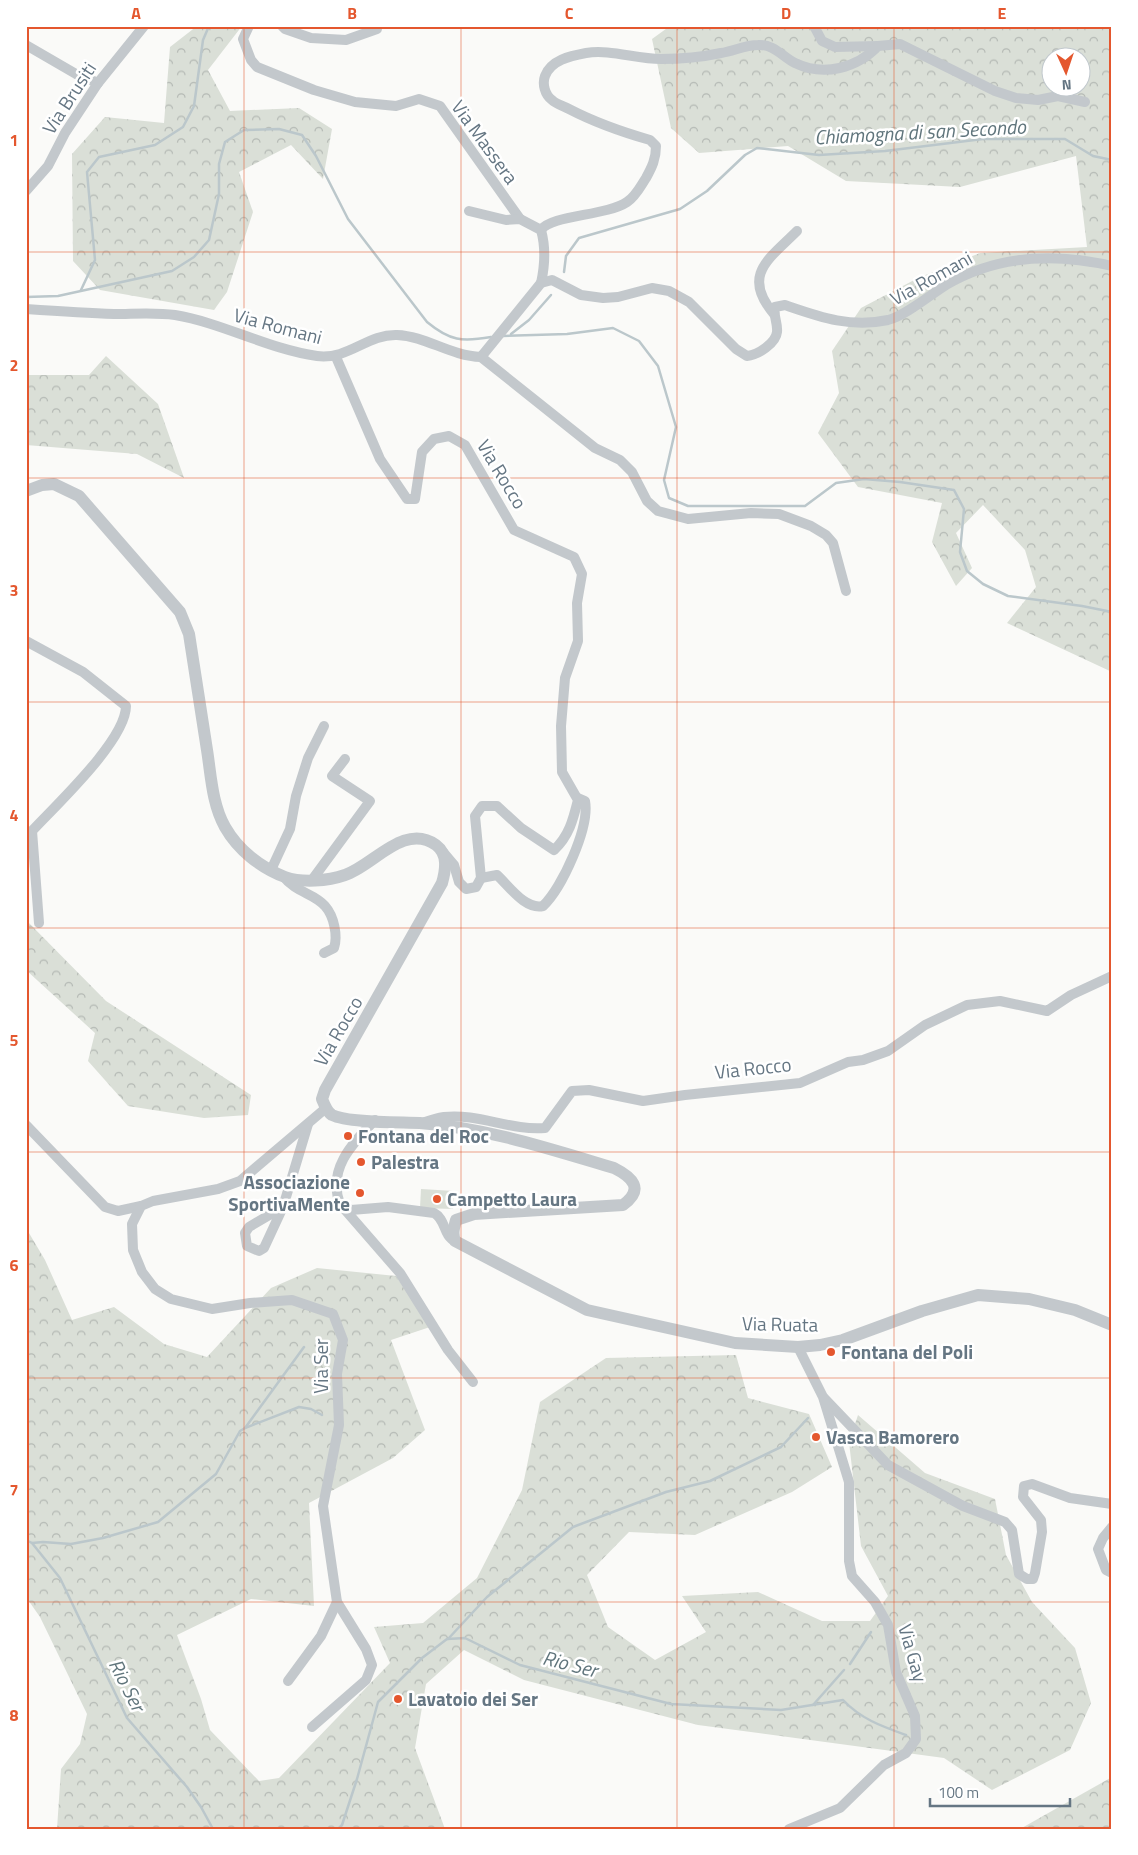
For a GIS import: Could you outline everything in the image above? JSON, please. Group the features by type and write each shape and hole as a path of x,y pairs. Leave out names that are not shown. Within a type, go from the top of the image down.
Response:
{"street":[{"name":"Via Brusiti","path":"26,191 48,166 65,133 98,83 144,26"},
{"name":"Via Massera","path":"249,26 243,39 251,60 257,67 314,90 355,102 396,106 418,99 440,106 520,218"},
{"path":"282,26 285,29 311,38 346,40 376,29"},
{"path":"814,26 822,41 835,47 900,44 995,90 1016,98 1038,100 1058,96 1085,102"},
{"path":"26,45 76,74 98,83"},
{"path":"846,591 833,543 826,535 811,526 779,514 751,513 688,519 658,511 647,501 632,472 620,460 595,448 481,357 541,283 545,258 541,230 544,226 559,219 591,214 627,202 637,193 656,158 656,146 650,140 590,120 552,100 546,92 543,82 550,67 557,62 588,53 605,52 636,58 688,58 760,45 777,50 794,63 810,68 827,69 848,67 866,58 878,46"},
{"path":"470,211 506,220 520,218 541,230"},
{"path":"541,283 552,280 581,295 604,298 618,297 652,288 669,291 688,302 736,349 747,356 766,347 776,336 774,314 759,293 759,278 767,260 797,231"},
{"name":"Via Romani","path":"774,314 775,308 785,305 840,323 865,324 891,320 949,283 984,268 1017,259 1050,258 1090,261 1112,266"},
{"name":"Via Romani","path":"26,309 83,313 173,314 268,344 318,356 336,356 374,339 396,335 424,341 455,354 481,357"},
{"name":"Via Rocco","path":"336,356 380,459 407,499 415,499 422,452 434,439 449,436 465,445 514,530 574,558 582,574 577,603 578,640 565,678 561,726 562,772 578,798 585,801 587,811 573,858 543,906 536,907 528,904 497,875 481,878 476,886 466,889 459,882 454,865 438,846"},
{"path":"26,491 42,485 54,484 79,496 180,612 189,634 215,799 225,827 254,861 294,880 312,880 344,876 360,869 392,846 405,840 418,838 429,840 438,846"},
{"path":"26,641 83,672 126,706 126,717 95,762 32,831 39,923"},
{"path":"271,870 290,830 296,796 308,758 324,726"},
{"path":"312,880 370,801 332,776 345,759"},
{"path":"481,878 475,816 482,806 496,806 521,828 554,850 565,840 573,823 578,798"},
{"name":"Via Rocco","path":"438,846 445,857 446,871 442,883 325,1090 322,1099 326,1108 332,1115 468,1128 506,1136 614,1168 630,1176 634,1192 631,1199 623,1205 463,1216 456,1220 453,1233 455,1241"},
{"path":"283,876 291,887 318,901 328,911 334,926 336,942 334,948 324,953"},
{"name":"Via Rocco","path":"422,1123 444,1117 472,1119 527,1130 545,1128 572,1091 589,1090 643,1101 800,1083 848,1062 863,1060 888,1051 925,1024 967,1005 1000,1001 1047,1011 1071,995 1112,976"},
{"path":"26,1125 32,1129 105,1206 118,1211 141,1206 153,1201 218,1189 240,1182 326,1108"},
{"path":"375,1120 354,1142 338,1169 336,1188 340,1204 400,1273 448,1350 473,1382"},
{"path":"283,1207 309,1123"},
{"path":"340,1204 351,1210 388,1208 434,1213 439,1216 447,1235 455,1241"},
{"name":"Via Ser","path":"141,1206 132,1224 133,1250 142,1272 155,1289 171,1299 212,1309 250,1303 292,1300 333,1314 343,1340 337,1374 339,1425 324,1506 337,1602 366,1649 372,1665 366,1680 312,1727"},
{"name":"Via Ruata","path":"455,1241 586,1310 735,1343 798,1346 843,1340 922,1311 978,1295 1028,1299 1075,1310 1112,1325"},
{"name":"Via Gay","path":"789,1829 840,1808 884,1765 906,1753 916,1739 915,1716 896,1672 888,1624 875,1602 852,1576 849,1560 848,1482 823,1397 798,1346"},
{"path":"823,1397 888,1465 963,1506 1005,1522 1012,1530 1019,1574 1027,1580 1033,1579 1035,1573 1042,1532 1042,1520 1023,1497 1024,1486 1032,1484 1070,1498 1112,1504"},
{"path":"1112,1526 1098,1549 1106,1570 1112,1573"},
{"path":"288,1681 321,1636 337,1602"}],"green space":[{"path":"197,26 242,26 208,70 230,111 299,108 332,129 323,179 291,145 239,172 253,212 227,292 214,310 100,290 73,261 72,154 105,117 164,123 170,47"},
{"path":"670,26 1112,26 1112,672 1007,623 1036,587 1025,550 983,505 956,533 972,568 956,586 932,542 942,503 858,487 818,433 839,393 832,351 861,308 918,278 980,253 1087,247 1076,156 960,187 846,181 788,146 699,153 671,128 652,39"},
{"path":"106,356 158,404 184,478 137,454 26,445 26,375 89,375"},
{"path":"26,920 106,1001 251,1095 248,1115 204,1118 128,1106 88,1061 95,1033 26,970"},
{"name":"Campetto Laura","path":"421,1189 454,1191 453,1209 420,1208"},
{"path":"26,1228 45,1260 72,1320 114,1307 164,1344 207,1357 271,1288 317,1268 396,1276 430,1327 391,1340 425,1430 393,1458 309,1503 314,1606 251,1599 177,1635 201,1699 210,1730 259,1781 279,1778 390,1663 374,1627 423,1623 477,1578 522,1490 540,1402 606,1358 736,1355 748,1398 809,1414 832,1467 792,1492 695,1535 629,1532 587,1575 608,1627 655,1660 706,1632 682,1596 758,1592 822,1621 870,1621 888,1596 861,1546 849,1442 858,1415 925,1473 995,1499 1006,1555 1032,1602 1075,1648 1091,1703 1070,1750 992,1790 944,1758 698,1725 524,1680 464,1650 426,1684 415,1748 445,1829 57,1829 61,1769 80,1744 87,1714 40,1617 26,1597"},
{"path":"1112,1777 1112,1829 1020,1829"}],"waterway":[{"path":"81,290 95,260 87,172 99,157 155,145 183,127 194,106 203,40 209,26"},
{"path":"26,297 58,296 172,271 194,257 209,240 219,194 219,164 225,142 244,130 279,129 302,135 316,156 348,219 427,322 443,333 457,338 491,337"},
{"name":"Chiamogna di san Secondo","path":"564,272 566,256 579,238 680,209 707,191 745,155 757,148 819,155 885,151 983,139 1065,139 1093,156 1112,160"},
{"name":"Chiamogna di san Secondo","path":"511,334 529,320 551,295"},
{"path":"502,336 567,334 613,328 639,341 658,366 676,427 664,480 669,498 688,506 805,506 836,483 864,479 954,490 964,509 960,552 967,571 983,584 1008,596 1112,612"},
{"name":"Rio Ser","path":"26,1540 32,1543 71,1544 103,1538 158,1522 216,1474 240,1431 245,1428 304,1347"},
{"name":"Rio Ser","path":"245,1428 299,1407 311,1409 322,1415"},
{"path":"448,1639 487,1597 573,1527 666,1492 710,1481 781,1447 808,1418"},
{"name":"Rio Ser","path":"32,1543 60,1578 127,1718 187,1787 213,1829"},
{"path":"850,1664 871,1632"},
{"name":"Rio Ser","path":"338,1829 342,1825 357,1779 378,1702 422,1658 447,1639 465,1638 520,1665 671,1704 781,1710 843,1700 864,1717 906,1735"},
{"path":"813,1705 844,1670"}],"place":[{"name":"Fontana del Roc","path":"348,1136"},
{"name":"Palestra","path":"361,1162"},
{"name":"Associazione SportivaMente","path":"360,1193"},
{"name":"Campetto Laura","path":"437,1199"},
{"name":"Fontana del Poli","path":"831,1352"},
{"name":"Vasca Bamorero","path":"816,1437"},
{"name":"Lavatoio dei Ser","path":"398,1699"}]}
